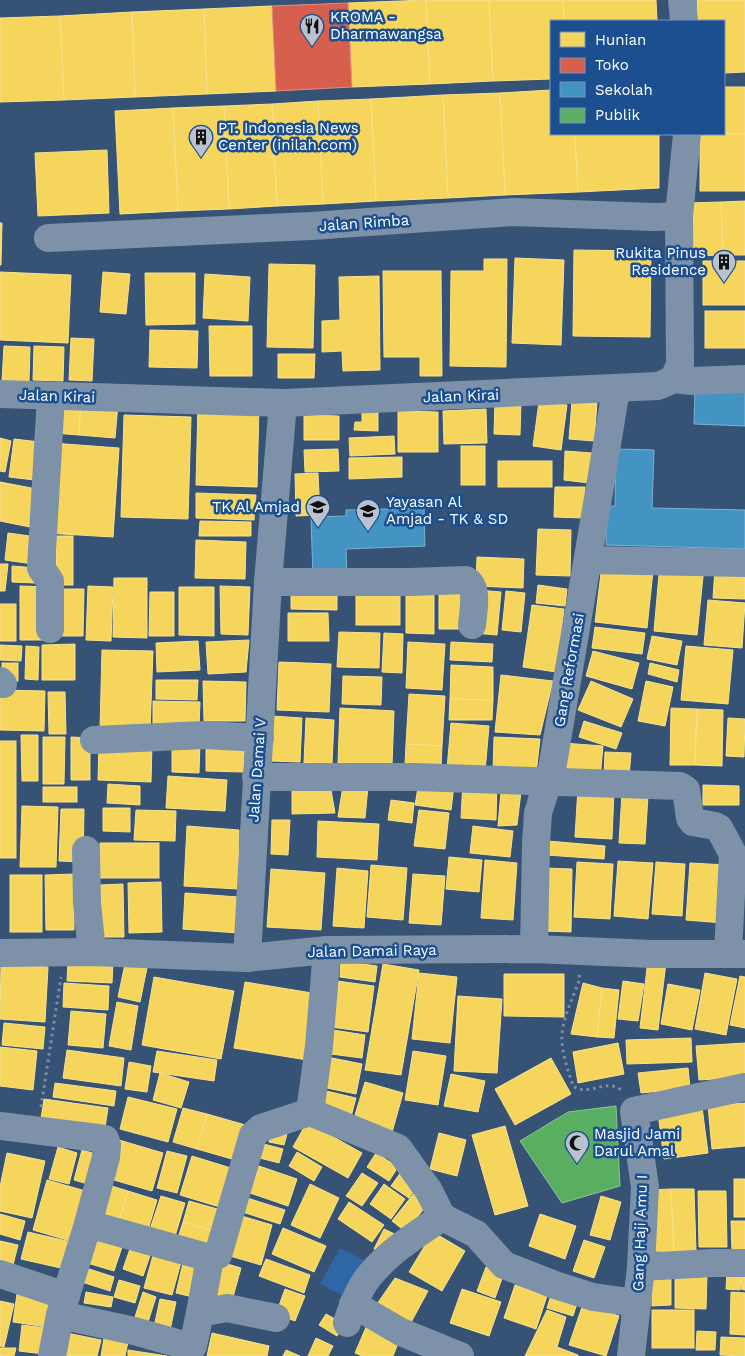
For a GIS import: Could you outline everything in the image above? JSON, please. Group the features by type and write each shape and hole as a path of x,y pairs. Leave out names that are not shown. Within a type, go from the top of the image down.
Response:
{"street":[{"path":"682,0 684,20"},
{"path":"687,135 678,216 680,364 674,379 692,381 745,379"},
{"name":"Jalan Rimba","path":"48,238 311,226 513,212 654,217 678,216"},
{"name":"Jalan Kirai","path":"0,394 283,403 616,389 658,386 674,379"},
{"name":"Gang Reformasi","path":"534,949 538,813 548,781 550,781 589,560 616,389"},
{"path":"50,629 50,581 41,568 51,396"},
{"name":"Jalan Damai V","path":"247,958 268,582 283,403"},
{"path":"589,560 745,563"},
{"path":"268,582 466,580 474,588 472,625"},
{"path":"94,740 204,735 260,738"},
{"path":"256,777 415,777 680,786 686,790 690,818 693,822 718,828 733,854 737,953"},
{"path":"78,952 87,903 86,850"},
{"name":"Jalan Damai Raya","path":"0,953 78,952 247,958 327,950 534,949 653,954 737,953"},
{"path":"310,1112 319,1046 327,950"},
{"path":"634,1111 745,1087"},
{"name":"Gang Haji Amu I","path":"631,1356 641,1266 644,1187 634,1111"},
{"path":"88,1224 210,1258 218,1255 254,1135 261,1128 310,1112 398,1148 429,1191 442,1217 476,1234 504,1264 555,1285 593,1297 637,1303"},
{"path":"0,1126 105,1139 108,1145 88,1224 63,1305 52,1356"},
{"path":"442,1217 397,1250 370,1276 350,1314 460,1356"},
{"path":"0,1274 63,1305 134,1331 191,1347 193,1346 210,1258"},
{"path":"641,1266 713,1262 745,1263"},
{"path":"200,1313 227,1308 276,1318"}],"path":[{"path":"568,950 580,978 568,1011 562,1036 565,1059 573,1086 581,1090 612,1085 622,1091 634,1111"},
{"path":"37,1130 78,952"}],"shaded area":[{"path":"340,1248 365,1261 345,1297 320,1284"}],"building: Hunian":[{"path":"426,0 430,84 352,87 348,3"},
{"path":"426,0 489,0 493,81 430,84"},
{"path":"489,0 563,0 564,20 550,20 550,79 493,81"},
{"path":"563,0 656,0 657,20 564,20"},
{"path":"697,0 745,0 745,72 725,73 725,20 697,20"},
{"path":"272,6 276,91 207,94 204,9"},
{"path":"204,9 207,94 135,97 132,12"},
{"path":"132,12 135,97 64,100 60,16"},
{"path":"60,16 64,100 0,102 0,18"},
{"path":"725,87 745,87 745,134 725,134"},
{"path":"550,90 550,135 575,135 578,192 505,195 500,93"},
{"path":"500,93 505,195 448,198 443,95"},
{"path":"443,95 448,198 376,201 371,99"},
{"path":"371,99 376,201 323,204 318,101"},
{"path":"318,101 323,204 277,206 272,104"},
{"path":"272,104 277,206 229,209 224,106"},
{"name":"PT. Indonesia News Center (inilah.com)","path":"224,106 229,209 178,211 173,108"},
{"path":"173,108 178,211 120,214 115,111"},
{"path":"745,134 745,191 700,191 700,135"},
{"path":"575,135 659,135 659,188 578,192"},
{"path":"107,150 109,213 38,216 35,153"},
{"path":"745,201 745,255 723,255 721,202"},
{"path":"721,202 723,255 689,256 687,203"},
{"path":"0,223 2,223 1,265 0,265"},
{"path":"574,250 651,251 650,337 573,336"},
{"path":"515,258 564,260 561,345 512,343"},
{"path":"484,259 507,259 506,367 450,366 451,271 484,271"},
{"name":"Rukita Pinus Residence","path":"703,261 745,261 745,305 703,305"},
{"path":"269,264 315,265 313,348 267,347"},
{"path":"383,271 441,271 442,376 420,376 420,357 384,357"},
{"path":"0,272 71,275 68,343 0,340"},
{"path":"103,272 130,274 126,314 100,312"},
{"path":"145,273 195,273 195,324 146,325"},
{"path":"205,274 250,277 248,321 203,318"},
{"path":"379,276 380,370 343,371 342,351 322,352 322,321 340,320 339,277"},
{"path":"705,311 745,311 745,348 705,348"},
{"path":"209,326 252,326 252,376 210,376"},
{"path":"150,330 198,331 197,368 149,367"},
{"path":"71,338 94,339 92,381 69,380"},
{"path":"4,346 30,347 29,382 2,381"},
{"path":"34,346 64,347 63,381 33,380"},
{"path":"278,354 315,354 314,378 278,378"},
{"path":"55,399 81,401 79,435 53,433"},
{"path":"495,400 521,400 520,435 494,434"},
{"path":"81,401 118,404 115,438 79,435"},
{"path":"572,401 597,403 594,441 569,439"},
{"path":"539,402 567,405 561,450 533,446"},
{"path":"198,404 259,406 257,487 196,485"},
{"path":"486,409 487,443 444,444 443,411"},
{"path":"362,410 378,410 378,431 354,430 355,422 362,422"},
{"path":"398,411 438,412 438,452 398,452"},
{"path":"124,415 191,417 188,519 121,517"},
{"path":"304,415 339,416 339,440 304,440"},
{"path":"394,436 395,454 350,456 349,438"},
{"path":"0,438 11,441 5,472 0,471"},
{"path":"14,439 48,443 43,481 9,477"},
{"path":"52,443 119,448 113,537 45,533"},
{"path":"461,446 485,446 485,485 461,485"},
{"path":"338,449 339,471 305,472 304,450"},
{"path":"565,451 592,453 589,483 564,480"},
{"path":"402,457 402,477 349,479 349,458"},
{"path":"498,461 552,461 552,487 498,487"},
{"path":"318,473 320,515 296,516 295,474"},
{"path":"0,482 42,490 35,528 0,521"},
{"path":"555,487 585,487 584,518 554,517"},
{"path":"196,493 256,495 254,520 196,518"},
{"path":"200,521 251,522 251,536 199,536"},
{"path":"538,529 571,530 570,576 536,575"},
{"path":"8,533 37,537 33,564 5,560"},
{"path":"56,536 73,536 73,585 56,585"},
{"path":"196,540 246,542 245,579 195,578"},
{"path":"477,557 524,559 523,588 476,586"},
{"path":"660,563 704,567 697,635 654,631"},
{"path":"0,564 8,564 5,591 0,591"},
{"path":"602,565 653,571 647,628 595,622"},
{"path":"12,566 36,568 35,583 12,582"},
{"path":"715,568 745,570 745,599 713,598"},
{"path":"114,578 147,578 147,638 113,637"},
{"path":"356,585 400,585 400,625 356,625"},
{"path":"439,585 464,585 464,629 439,629"},
{"path":"538,585 567,589 565,606 536,603"},
{"path":"20,586 49,587 48,640 20,640"},
{"path":"88,586 113,587 111,641 86,640"},
{"path":"220,586 250,587 248,635 221,634"},
{"path":"406,586 434,587 434,634 406,633"},
{"path":"179,587 214,587 214,636 179,635"},
{"path":"291,587 337,588 337,610 291,609"},
{"path":"54,589 84,589 83,636 52,636"},
{"path":"478,590 501,592 497,635 474,633"},
{"path":"506,591 525,593 521,632 502,630"},
{"path":"150,592 174,592 174,636 149,636"},
{"path":"708,600 745,603 742,648 704,645"},
{"path":"0,604 16,604 16,641 0,641"},
{"path":"532,605 564,609 556,672 523,667"},
{"path":"288,613 328,613 329,641 288,641"},
{"path":"595,627 645,633 642,654 592,648"},
{"path":"339,632 380,633 379,668 337,667"},
{"path":"384,633 403,634 402,673 382,672"},
{"path":"652,636 682,641 677,665 647,659"},
{"path":"249,640 246,672 208,674 206,642"},
{"path":"198,641 200,670 157,672 156,643"},
{"path":"408,642 445,644 442,690 406,688"},
{"path":"451,642 493,644 492,662 450,660"},
{"path":"75,644 75,680 42,680 42,645"},
{"path":"0,645 22,646 21,661 0,660"},
{"path":"26,646 39,647 38,680 25,679"},
{"path":"686,646 733,650 728,704 681,700"},
{"path":"102,650 153,651 150,731 100,729"},
{"path":"593,651 639,663 632,689 586,676"},
{"path":"279,662 331,664 329,712 277,710"},
{"path":"2,663 18,663 18,681 2,681"},
{"path":"650,663 679,670 677,682 648,674"},
{"path":"451,665 493,667 493,700 450,699"},
{"path":"501,675 553,681 540,735 495,732"},
{"path":"343,676 382,677 381,705 342,704"},
{"path":"156,680 198,680 197,700 156,699"},
{"path":"203,681 246,682 245,721 204,721"},
{"path":"591,681 633,699 621,727 578,710"},
{"path":"646,681 673,687 665,726 638,721"},
{"path":"0,690 45,691 44,731 0,730"},
{"path":"48,692 65,692 66,734 49,734"},
{"path":"409,694 445,696 442,746 406,744"},
{"path":"450,699 493,700 492,720 449,720"},
{"path":"153,701 200,702 199,727 153,726"},
{"path":"340,708 394,711 392,765 338,763"},
{"path":"671,708 697,709 695,765 670,765"},
{"path":"697,709 723,710 722,766 695,765"},
{"path":"272,716 302,718 300,762 269,761"},
{"path":"306,718 334,720 332,764 304,763"},
{"path":"728,718 745,719 744,757 726,756"},
{"path":"584,721 622,733 616,749 579,737"},
{"path":"451,723 489,726 485,772 447,769"},
{"path":"21,735 38,735 38,781 22,781"},
{"path":"43,737 65,737 64,784 43,784"},
{"path":"71,737 90,738 90,780 71,780"},
{"path":"494,737 540,739 536,774 493,772"},
{"path":"206,740 245,741 243,772 206,771"},
{"path":"0,741 16,741 16,858 0,858"},
{"path":"172,742 200,742 199,773 172,772"},
{"path":"99,743 152,744 151,782 98,780"},
{"path":"563,743 603,746 600,779 561,776"},
{"path":"406,744 442,746 441,767 405,765"},
{"path":"605,752 631,753 629,777 604,776"},
{"path":"168,776 227,780 225,811 166,808"},
{"path":"502,780 522,783 517,825 498,826"},
{"path":"292,782 330,784 335,813 292,814"},
{"path":"419,782 454,785 451,810 415,805"},
{"path":"463,782 497,784 496,820 461,818"},
{"path":"108,784 140,786 140,805 107,803"},
{"path":"703,785 739,786 739,805 703,805"},
{"path":"343,786 368,786 365,818 338,817"},
{"path":"43,787 77,787 77,802 43,802"},
{"path":"578,788 614,790 612,839 575,837"},
{"path":"622,793 648,795 645,844 619,843"},
{"path":"391,800 414,803 412,823 388,820"},
{"path":"22,806 58,807 56,867 20,867"},
{"path":"103,808 130,808 130,832 103,831"},
{"path":"61,809 84,809 83,862 59,861"},
{"path":"136,810 176,811 175,841 134,840"},
{"path":"419,810 449,813 445,849 414,846"},
{"path":"272,820 290,820 288,855 271,854"},
{"path":"318,821 379,824 377,860 317,857"},
{"path":"187,826 239,830 238,889 184,886"},
{"path":"473,826 513,831 510,857 470,853"},
{"path":"548,841 605,846 604,859 546,855"},
{"path":"100,843 159,843 159,878 100,878"},
{"path":"449,857 482,860 479,892 446,889"},
{"path":"485,860 517,863 513,920 481,918"},
{"path":"618,861 653,863 648,919 614,916"},
{"path":"577,862 613,864 610,919 574,917"},
{"path":"656,862 685,864 682,916 652,914"},
{"path":"690,863 727,865 723,923 686,920"},
{"path":"371,865 407,868 403,920 367,917"},
{"path":"337,868 368,871 364,928 333,926"},
{"path":"544,868 572,869 571,932 542,931"},
{"path":"271,869 325,873 321,930 267,927"},
{"path":"74,874 74,930 46,930 45,875"},
{"path":"413,874 445,876 441,925 409,923"},
{"path":"10,875 42,875 42,932 10,932"},
{"path":"161,882 162,932 129,933 128,883"},
{"path":"123,884 124,937 101,937 100,885"},
{"path":"185,893 238,897 238,933 183,929"},
{"path":"648,960 666,962 658,1030 640,1028"},
{"path":"341,961 377,966 375,982 340,977"},
{"path":"68,962 113,963 112,983 67,981"},
{"path":"1,964 48,967 45,1022 0,1019"},
{"path":"125,964 147,968 140,1002 118,997"},
{"path":"383,964 419,970 401,1075 365,1070"},
{"path":"419,973 457,977 450,1043 412,1039"},
{"path":"705,973 737,979 726,1035 695,1029"},
{"path":"504,974 564,974 564,1017 504,1016"},
{"path":"740,976 745,977 745,1028 730,1025"},
{"path":"154,977 234,991 221,1059 142,1045"},
{"path":"337,981 374,986 368,1032 331,1027"},
{"path":"623,981 644,984 638,1021 618,1019"},
{"path":"245,982 318,994 307,1060 234,1048"},
{"path":"64,983 109,986 108,1010 63,1007"},
{"path":"583,983 602,988 597,1037 571,1034"},
{"path":"668,984 700,990 692,1030 661,1024"},
{"path":"602,988 619,990 614,1038 597,1037"},
{"path":"458,996 502,999 497,1073 454,1071"},
{"path":"117,1002 138,1006 131,1050 109,1046"},
{"path":"71,1011 106,1014 103,1048 68,1045"},
{"path":"4,1023 45,1027 43,1049 2,1045"},
{"path":"327,1029 365,1035 362,1058 323,1053"},
{"path":"691,1038 692,1062 627,1064 626,1040"},
{"path":"618,1043 624,1074 578,1083 573,1052"},
{"path":"745,1043 745,1077 699,1080 696,1046"},
{"path":"0,1047 37,1051 33,1090 0,1086"},
{"path":"67,1050 124,1058 121,1086 63,1078"},
{"path":"157,1051 217,1060 214,1081 153,1072"},
{"path":"413,1051 446,1056 438,1105 405,1100"},
{"path":"327,1057 362,1064 356,1094 322,1087"},
{"path":"551,1058 571,1094 515,1125 495,1089"},
{"path":"129,1062 151,1066 147,1092 125,1089"},
{"path":"688,1068 690,1088 641,1093 638,1073"},
{"path":"160,1073 189,1082 181,1108 153,1100"},
{"path":"451,1074 485,1081 478,1112 444,1106"},
{"path":"365,1082 403,1093 391,1136 352,1125"},
{"path":"55,1083 116,1091 114,1106 53,1097"},
{"path":"322,1090 356,1098 349,1124 316,1111"},
{"path":"128,1097 177,1109 168,1142 120,1129"},
{"path":"44,1099 108,1108 104,1134 40,1125"},
{"path":"745,1103 745,1146 712,1149 708,1106"},
{"path":"702,1107 708,1153 664,1159 658,1113"},
{"path":"183,1108 207,1114 197,1149 173,1142"},
{"path":"207,1114 249,1126 239,1161 197,1149"},
{"path":"307,1122 362,1153 348,1178 293,1147"},
{"path":"505,1126 528,1206 495,1215 472,1135"},
{"path":"271,1131 287,1134 284,1145 269,1142"},
{"path":"439,1133 466,1140 457,1176 430,1169"},
{"path":"119,1140 163,1153 152,1191 107,1178"},
{"path":"256,1142 283,1149 279,1163 252,1156"},
{"path":"58,1147 77,1153 69,1184 49,1179"},
{"path":"82,1150 99,1155 91,1185 74,1180"},
{"path":"167,1151 187,1156 177,1193 157,1188"},
{"path":"297,1152 322,1167 314,1181 289,1166"},
{"path":"7,1153 45,1161 32,1218 0,1211 0,1187"},
{"path":"376,1153 398,1167 389,1181 367,1167"},
{"path":"192,1156 234,1169 223,1208 180,1195"},
{"path":"259,1166 297,1179 288,1206 250,1193"},
{"path":"401,1172 419,1183 409,1198 391,1186"},
{"path":"362,1173 378,1183 362,1206 346,1196"},
{"path":"734,1179 745,1179 745,1217 734,1217"},
{"path":"47,1180 89,1192 74,1242 33,1230"},
{"path":"105,1184 128,1191 118,1224 95,1217"},
{"path":"310,1184 339,1198 320,1238 291,1225"},
{"path":"384,1184 405,1199 391,1219 370,1204"},
{"path":"671,1189 674,1252 654,1251 650,1190"},
{"path":"671,1189 694,1189 696,1251 674,1252"},
{"path":"128,1191 157,1200 147,1233 118,1224"},
{"path":"698,1191 726,1191 727,1247 699,1247"},
{"path":"415,1192 429,1202 406,1232 392,1221"},
{"path":"161,1196 185,1203 173,1243 148,1235"},
{"path":"241,1196 285,1210 280,1224 236,1210"},
{"path":"601,1196 621,1202 610,1240 590,1235"},
{"path":"189,1201 221,1210 215,1232 183,1222"},
{"path":"349,1202 384,1225 372,1242 338,1219"},
{"path":"0,1214 25,1221 20,1240 0,1234"},
{"path":"235,1214 272,1225 261,1265 223,1254"},
{"path":"540,1214 576,1226 565,1259 529,1246"},
{"path":"731,1221 745,1221 745,1251 732,1251"},
{"path":"183,1222 215,1232 208,1253 176,1244"},
{"path":"283,1228 326,1246 314,1272 272,1254"},
{"path":"384,1229 401,1237 390,1255 374,1249"},
{"path":"28,1232 71,1242 65,1269 21,1259"},
{"path":"433,1232 465,1251 442,1291 409,1272"},
{"path":"92,1237 122,1247 114,1271 84,1262"},
{"path":"584,1240 605,1247 594,1278 573,1271"},
{"path":"0,1241 18,1245 12,1269 0,1266"},
{"path":"132,1243 152,1250 143,1276 123,1269"},
{"path":"155,1248 183,1255 172,1295 144,1288"},
{"path":"266,1259 310,1275 304,1293 259,1276"},
{"path":"214,1260 241,1268 231,1304 204,1296"},
{"path":"183,1263 204,1267 197,1298 176,1293"},
{"path":"486,1267 504,1273 495,1298 477,1291"},
{"path":"86,1268 114,1277 110,1291 82,1282"},
{"path":"727,1271 741,1272 740,1290 726,1289"},
{"path":"742,1271 745,1271 745,1290 741,1289"},
{"path":"675,1273 707,1274 706,1309 675,1308"},
{"path":"652,1276 671,1276 671,1305 652,1306"},
{"path":"395,1278 428,1291 409,1326 377,1304"},
{"path":"119,1280 140,1286 135,1303 114,1297"},
{"path":"515,1285 547,1296 536,1329 504,1318"},
{"path":"18,1287 52,1292 47,1327 13,1322"},
{"path":"285,1289 305,1296 295,1321 276,1314"},
{"path":"462,1289 501,1302 489,1336 450,1323"},
{"path":"553,1289 579,1297 573,1316 547,1308"},
{"path":"86,1292 113,1297 111,1307 84,1303"},
{"path":"143,1292 156,1297 147,1325 134,1320"},
{"path":"731,1292 745,1293 745,1335 730,1334"},
{"path":"160,1299 176,1302 170,1330 154,1327"},
{"path":"0,1301 14,1304 4,1347 0,1346"},
{"path":"583,1304 619,1316 606,1356 569,1345"},
{"path":"547,1310 566,1317 557,1347 578,1356 525,1356"},
{"path":"652,1310 694,1310 694,1348 652,1348"},
{"path":"326,1314 344,1324 337,1336 319,1325"},
{"path":"22,1325 46,1328 44,1354 19,1351"},
{"path":"367,1325 400,1338 393,1356 362,1356 355,1353"},
{"path":"697,1331 716,1332 715,1350 696,1350"},
{"path":"67,1333 101,1340 97,1356 63,1356"},
{"path":"212,1333 269,1346 267,1356 207,1356"},
{"path":"721,1337 745,1338 745,1356 720,1355"},
{"path":"104,1338 128,1342 125,1356 101,1356"},
{"path":"316,1338 333,1346 328,1356 308,1356"},
{"path":"0,1348 16,1348 14,1356 0,1356"},
{"path":"128,1350 167,1356 128,1356"},
{"path":"286,1350 300,1356 283,1356"}],"building: Toko":[{"name":"KROMA - Dharmawangsa","path":"348,3 352,87 276,91 272,6"}],"building: Sekolah":[{"path":"695,387 745,388 745,426 694,424"},
{"path":"616,449 654,450 652,508 745,510 745,549 606,545 607,506 615,506"},
{"name":"Yayasan Al Amjad - TK & SD","path":"424,508 425,546 346,549 347,578 313,579 311,517 346,516 346,510"}],"building: Publik":[{"name":"Masjid Jami Darul Amal","path":"616,1106 620,1186 562,1203 520,1141 568,1112"}],"place":[{"name":"KROMA - Dharmawangsa","path":"312,47"},
{"name":"PT. Indonesia News Center (inilah.com)","path":"201,158"},
{"name":"Rukita Pinus Residence","path":"724,283"},
{"name":"TK Al Amjad","path":"318,528"},
{"name":"Yayasan Al Amjad - TK & SD","path":"368,532"},
{"name":"Masjid Jami Darul Amal","path":"577,1164"}]}
